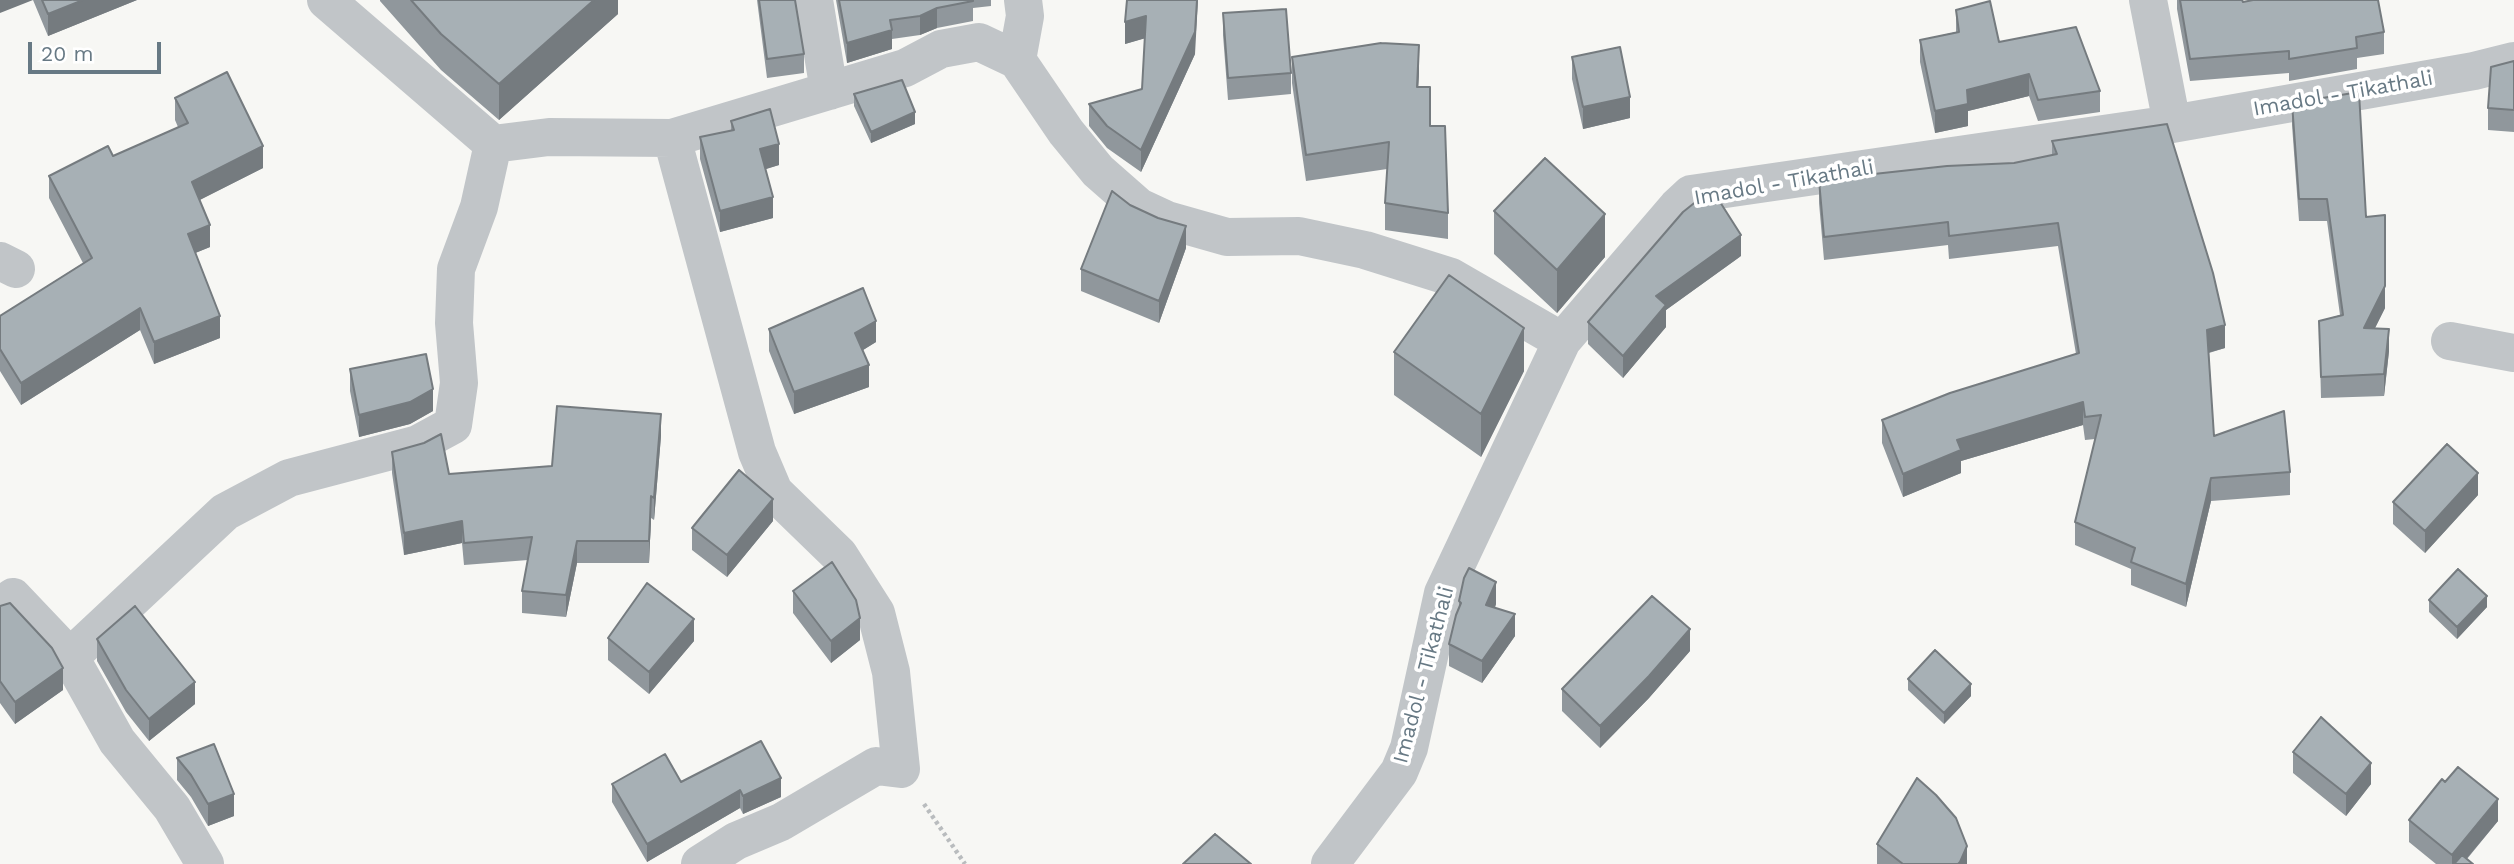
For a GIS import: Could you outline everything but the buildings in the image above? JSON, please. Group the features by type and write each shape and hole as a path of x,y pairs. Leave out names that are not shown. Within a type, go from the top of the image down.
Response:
{"street":[{"path":"327,0 493,144 549,137 672,138 905,68 941,49 979,43 1017,60 1066,132 1098,171 1139,207 1167,220 1227,237 1299,236 1365,250 1451,277 1562,341"},
{"path":"814,0 828,91"},
{"path":"1017,60 1024,16 1023,0"},
{"path":"2148,0 2172,124"},
{"name":"Imadol - Tikathali","path":"1330,864 1399,772 1409,748 1443,593 1562,341 1691,194 2172,124 2474,71 2514,61"},
{"path":"672,138 757,452 774,492 839,555 876,613 891,672 901,769 876,766 781,822 736,841 701,864"},
{"path":"70,657 225,512 289,478 418,444 453,425 459,383 454,323 456,268 480,207 493,144"},
{"path":"2450,341 2514,352"},
{"path":"0,606 13,597 70,657 117,741 172,808 205,864"}],"path":[{"path":"901,769 965,864"}]}
